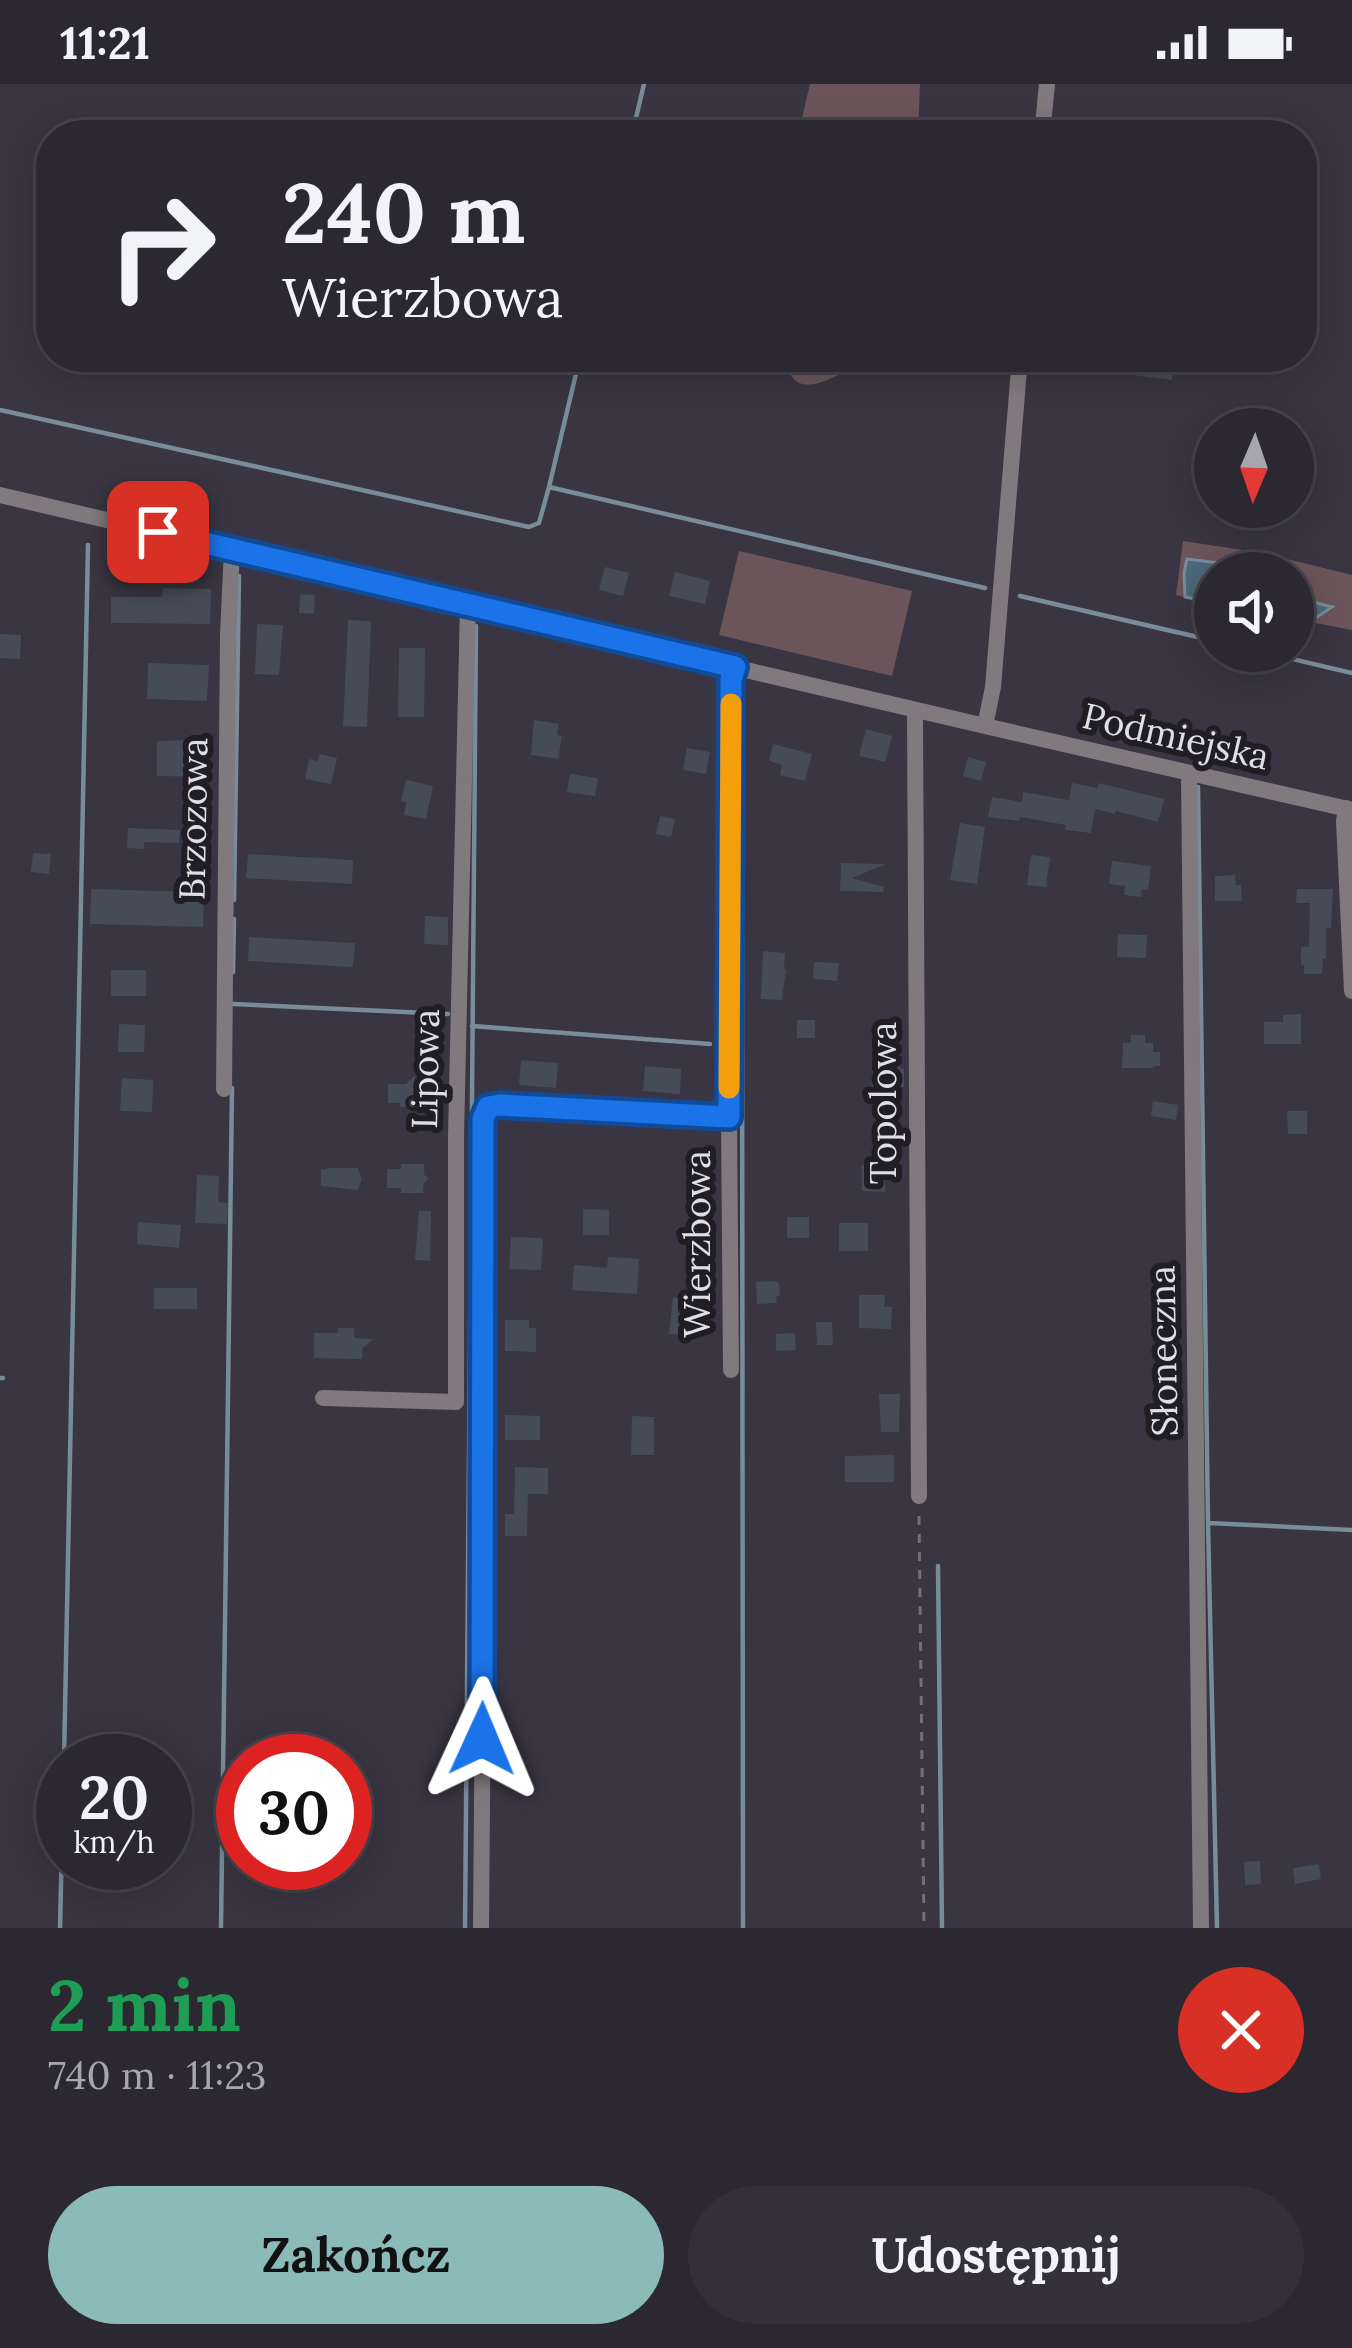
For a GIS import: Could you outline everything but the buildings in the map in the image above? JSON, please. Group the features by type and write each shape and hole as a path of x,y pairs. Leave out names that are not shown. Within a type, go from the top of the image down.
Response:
{"street":[{"path":"1043,120 1047,84"},
{"path":"985,727 993,687 1019,372"},
{"name":"Podmiejska","path":"0,495 1349,809"},
{"name":"Brzozowa","path":"224,1089 232,549"},
{"name":"Lipowa","path":"323,1398 456,1402 456,1136 467,604"},
{"name":"Wierzbowa","path":"731,1370 731,679 735,667"},
{"name":"Topolowa","path":"915,710 919,1496"},
{"name":"Słoneczna","path":"1189,774 1201,1928"},
{"path":"1349,809 1352,991"},
{"name":"Wierzbowa","path":"481,1928 483,1119 488,1107 500,1105 729,1117"}],"path":[{"path":"919,1496 924,1928"}],"shaded area":[{"path":"810,84 920,84 919,120 802,120"},
{"path":"790,372 843,372 806,385"},
{"path":"1183,541 1256,552 1194,552 1194,572 1184,573 1185,597 1176,595"},
{"path":"739,551 912,591 892,676 719,635"},
{"path":"1314,566 1352,575 1352,630 1314,623 1331,607 1314,602"}],"water":[{"path":"1187,559 1194,560 1194,599 1185,597"},
{"path":"1314,602 1332,607 1314,619"}],"waterway":[{"path":"636,120 644,84"},
{"path":"549,487 576,372"},
{"path":"0,410 529,527 539,523 549,487 985,588"},
{"path":"65,1734 88,545"},
{"path":"234,900 239,576"},
{"path":"1020,596 1194,636"},
{"path":"465,1928 476,626"},
{"path":"1314,664 1352,673"},
{"path":"741,683 742,920"},
{"path":"1198,787 1217,1928"},
{"path":"233,972 234,919"},
{"path":"742,935 743,1928"},
{"path":"233,1004 448,1014"},
{"path":"472,1026 710,1044"},
{"path":"221,1928 232,1088"},
{"path":"1208,1523 1352,1530"},
{"path":"938,1566 942,1928"},
{"path":"60,1928 61,1890"}],"slow traffic":[{"path":"729,1088 731,704"}],"route":[{"path":"158,532 735,667 731,679 729,1117 500,1105 488,1107 483,1119 482,1739"}]}
